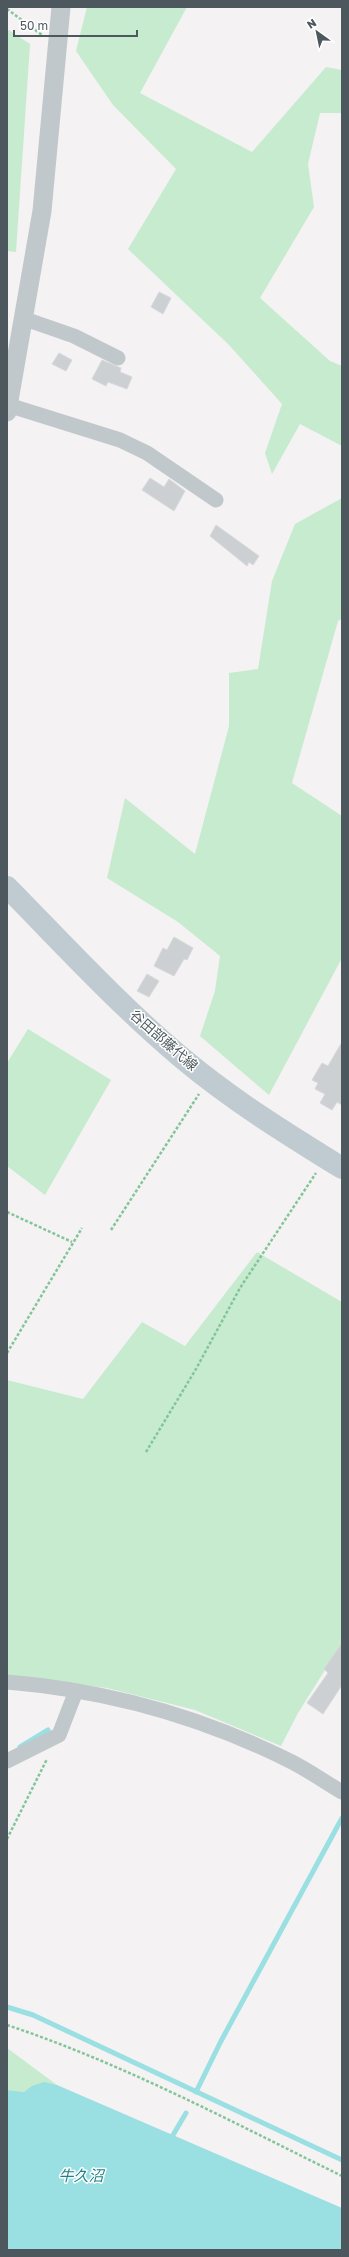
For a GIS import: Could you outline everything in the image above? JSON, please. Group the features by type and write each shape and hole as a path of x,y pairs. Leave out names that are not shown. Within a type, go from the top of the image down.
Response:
{"main road":[{"name":"谷田部藤代線","path":"7,887 145,1026 209,1079 244,1105 333,1162"}],"street":[{"path":"61,7 42,210 8,408 120,440 147,453 216,500"},
{"path":"24,319 74,336 118,358"},
{"path":"7,1682 57,1686 137,1704 205,1724 290,1761 342,1792"},
{"path":"7,1761 59,1735 76,1691"}],"path":[{"path":"7,9 58,48"},
{"path":"111,1230 209,1079"},
{"path":"146,1452 196,1369 240,1288 333,1162"},
{"path":"7,1212 72,1242"},
{"path":"7,1353 72,1242 82,1228"},
{"path":"7,1839 59,1735"},
{"path":"7,2025 56,2042 126,2071 342,2176"}],"green space":[{"path":"87,7 187,7 140,93 252,152 326,67 342,70 342,113 320,113 308,164 314,207 260,298 330,361 342,366 342,446 300,424 272,474 265,453 282,404 229,345 128,249 176,169 113,105 76,51"},
{"path":"7,29 30,44 16,252 7,251"},
{"path":"342,498 342,619 338,621 292,783 342,816 342,958 269,1095 200,1036 215,991 220,956 178,922 107,878 125,798 195,854 229,726 229,673 258,669 272,581 295,524"},
{"path":"28,1029 111,1080 45,1195 7,1166 7,1063"},
{"path":"257,1252 342,1302 342,1643 298,1713 281,1746 195,1710 107,1688 7,1676 7,1380 83,1399 142,1322 185,1346"},
{"path":"7,2048 57,2085 39,2084 24,2092 7,2090"}],"water":[{"name":"牛久沼","path":"44,2082 57,2085 342,2208 342,2250 7,2250 7,2090 24,2092 32,2086"}],"building":[{"path":"159,292 171,298 163,314 151,307"},
{"path":"59,353 72,360 66,371 52,364"},
{"path":"102,360 121,368 120,372 132,377 127,389 108,382 106,386 92,379"},
{"path":"150,478 164,487 169,479 185,491 174,511 142,490"},
{"path":"216,525 259,556 253,565 249,562 247,566 210,536"},
{"path":"174,937 193,948 187,960 184,959 174,976 154,966 163,948 167,950"},
{"path":"147,974 159,981 149,997 137,991"},
{"path":"342,1042 342,1105 337,1102 332,1110 320,1103 325,1094 315,1089 318,1083 312,1080 322,1063 328,1066"},
{"path":"342,1643 342,1685 323,1714 307,1703 328,1673 324,1669"}],"waterway":[{"path":"20,1747 48,1730"},
{"path":"196,2092 221,2041 342,1818"},
{"path":"7,2007 33,2015 342,2160"},
{"path":"173,2135 186,2113"}]}
